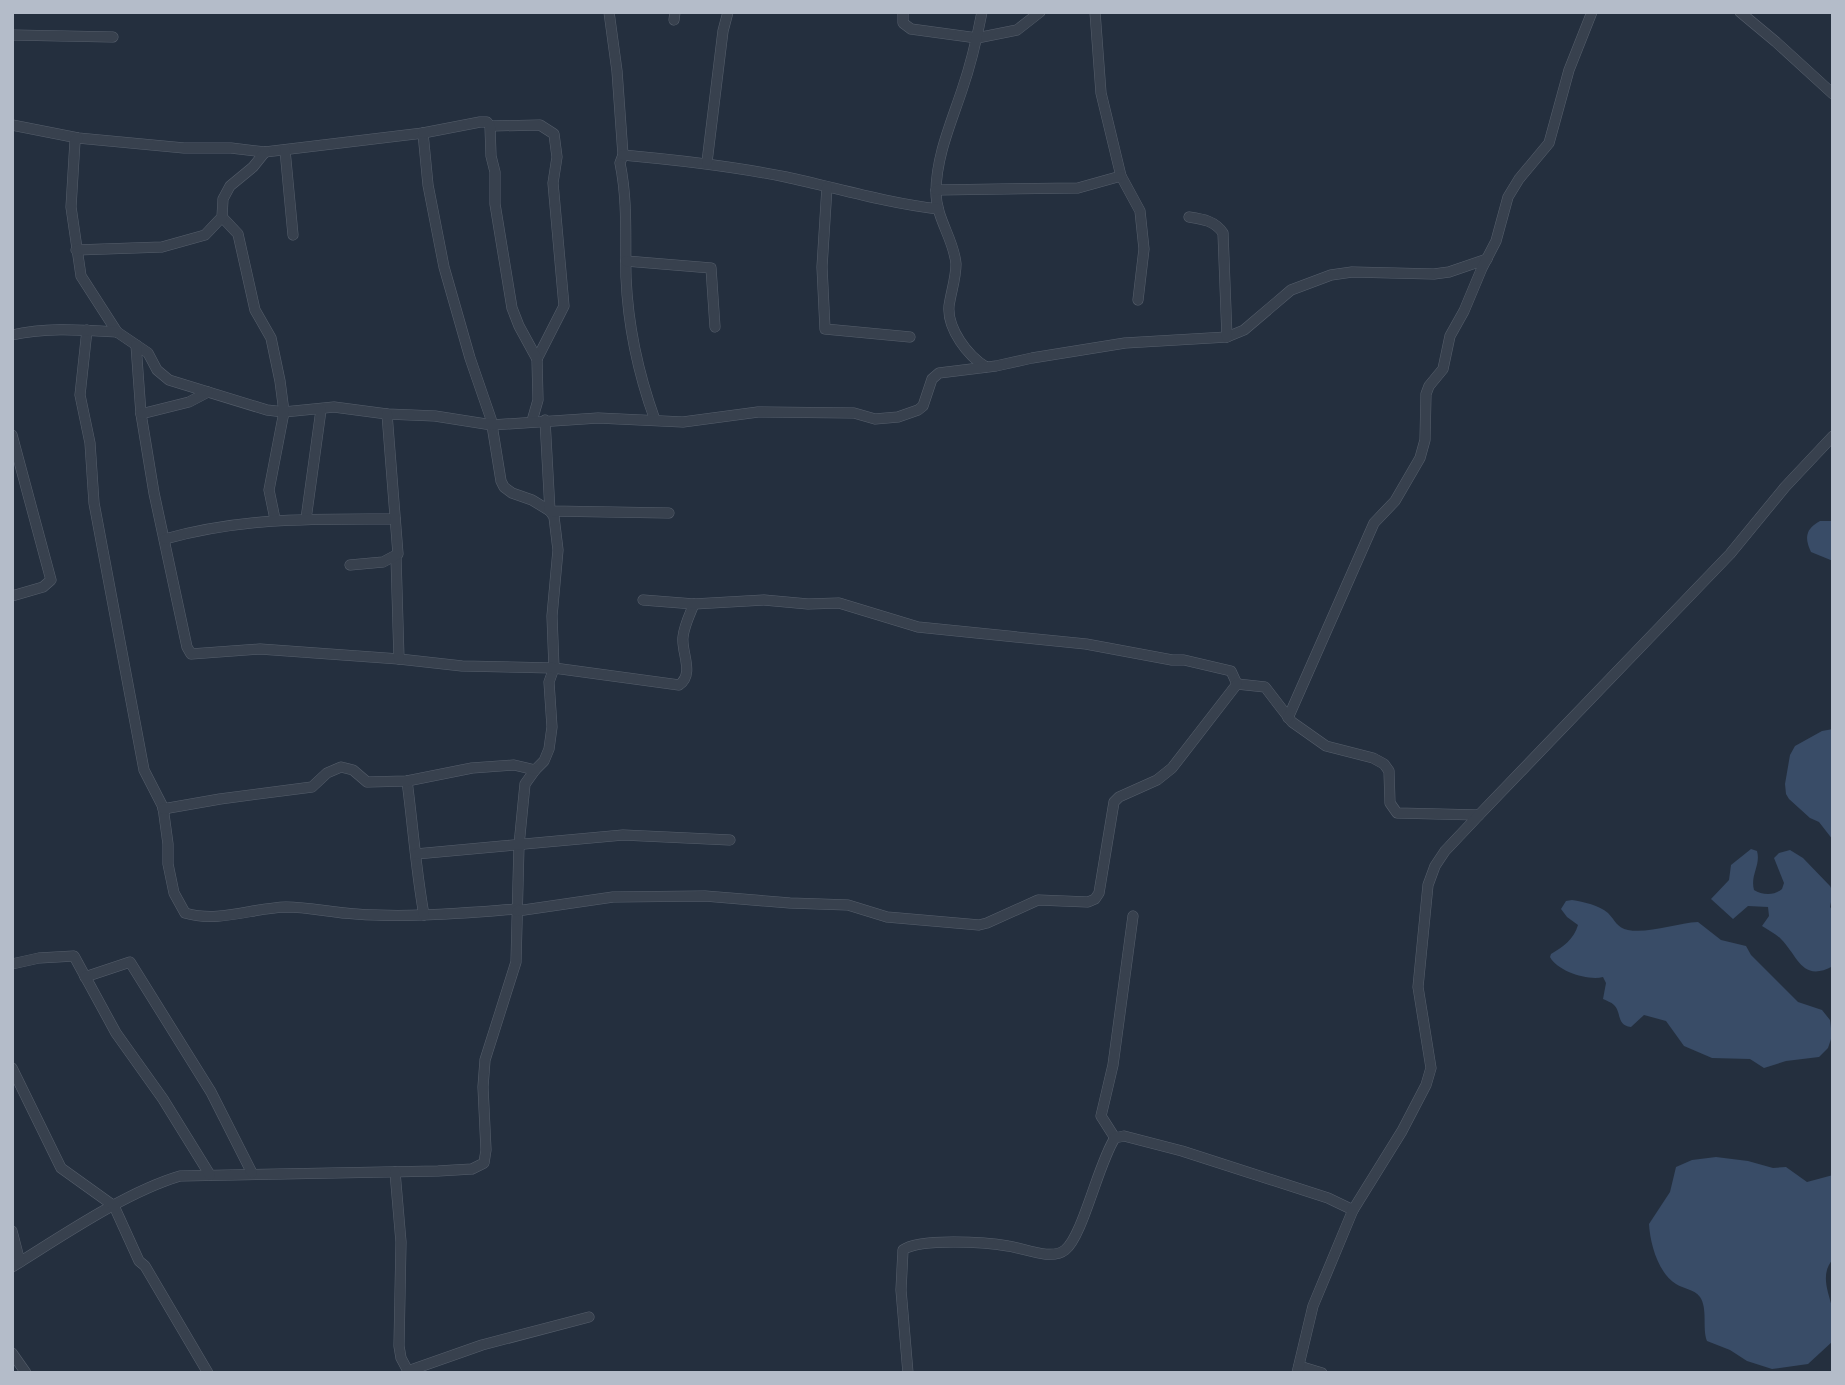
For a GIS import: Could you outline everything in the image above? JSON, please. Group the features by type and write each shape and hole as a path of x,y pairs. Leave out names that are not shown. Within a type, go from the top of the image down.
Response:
{"street":[{"path":"609,12 623,155 621,163 627,225 626,261 632,340 640,378 654,420"},
{"path":"707,162 723,31 728,12"},
{"path":"902,12 904,23 911,29 977,38 1017,30 1040,12"},
{"path":"982,12 977,38 942,150 936,190 938,209 955,257 956,269 949,312 951,322 965,348 986,368"},
{"path":"1095,12 1101,93 1121,176 1140,211 1144,249 1138,300"},
{"path":"1288,718 1374,523 1395,501 1420,458 1425,440 1426,394 1429,386 1443,369 1450,336 1496,241 1508,197 1549,142 1569,70 1592,12"},
{"path":"1740,12 1833,94"},
{"path":"12,34 113,37"},
{"path":"12,125 78,138 265,152 423,133 487,122 490,126 491,156 495,172 495,204 512,308 537,359 538,400 532,421"},
{"path":"490,126 540,125 554,134 557,157 553,183 564,306 537,359"},
{"path":"423,133 428,186 444,267 492,425 497,466 504,487 550,511 669,513"},
{"path":"78,138 75,141 71,207 81,276 117,332 148,353 157,370 169,380 267,410 284,412 334,407 387,414 435,416 492,425 598,418 683,422 758,412 854,413 876,419 898,417 911,414 923,406 932,379 937,374 1125,343 1227,337 1244,330 1292,290 1331,275 1352,272 1434,274 1449,272 1487,259"},
{"path":"285,150 293,235"},
{"path":"76,250 162,247 205,234 222,217 223,199 230,186 253,167 265,152"},
{"path":"623,155 707,162 900,205 938,209"},
{"path":"936,190 1078,188 1121,176"},
{"path":"827,187 822,267 825,329 910,337"},
{"path":"222,217 238,234 255,310 271,338 284,412 269,490 275,519"},
{"path":"1188,217 1204,219 1220,228 1223,233 1227,337"},
{"path":"626,261 711,268 715,327"},
{"path":"86,330 80,395 90,443 94,503 144,770 163,810 168,864 174,893 185,913 199,917 228,916 284,907 356,914 424,915 517,910 613,897 705,896 790,904 848,905 887,917 972,925 987,923 1038,900 1088,902 1095,900 1099,893 1114,802 1119,797 1157,780 1172,768 1237,684"},
{"path":"13,334 30,331 117,332"},
{"path":"136,345 141,414 154,493 187,646 191,654 260,649 462,666 554,668 679,685 684,681 687,670 683,638 694,604"},
{"path":"141,414 189,402 208,392"},
{"path":"306,519 321,410"},
{"path":"387,414 398,549 399,659"},
{"path":"12,1231 16,1264 114,1206 158,1183 180,1176 472,1169 484,1163 485,1060 516,962 519,845 525,784 544,761 549,749 552,727 549,682 554,668 552,616 558,550 554,517 550,511 545,420"},
{"path":"12,435 51,580 43,587 12,596"},
{"path":"1322,1373 1298,1369 1313,1306 1353,1210 1402,1131 1426,1085 1431,1068 1418,987 1428,885 1435,866 1445,850 1730,554 1785,487 1833,436"},
{"path":"164,539 199,529 275,519 395,519"},
{"path":"350,565 383,562 396,557"},
{"path":"643,600 694,604 764,600 808,604 839,603 918,627 1086,644 1184,660 1231,671 1237,684"},
{"path":"1237,684 1265,687 1288,718 1326,746 1373,758 1384,764 1390,771 1390,803 1397,813 1479,815"},
{"path":"163,810 220,799 312,788 327,773 341,767 353,770 367,782 407,781 472,768 514,765 535,770"},
{"path":"407,781 416,854 415,867 424,915"},
{"path":"416,854 623,835 730,840"},
{"path":"1115,1138 1101,1116 1113,1065 1133,916"},
{"path":"12,964 38,958 74,956 116,1033 163,1099 210,1175"},
{"path":"85,977 130,961 211,1092 252,1173"},
{"path":"12,1068 61,1168 114,1206 139,1261 145,1266 208,1373"},
{"path":"1115,1138 1124,1136 1182,1151 1328,1198 1353,1210"},
{"path":"908,1373 901,1290 902,1250 917,1244 968,1242 1049,1254 1064,1251 1079,1225 1115,1138"},
{"path":"394,1172 401,1242 399,1346 408,1372 482,1345 589,1317"},
{"path":"12,1353 26,1373"}],"water":[{"path":"1820,521 1833,521 1833,561 1811,552 1809,547 1808,534"},
{"path":"1833,729 1833,840 1819,822 1810,818 1789,799 1785,784 1790,755 1795,746 1822,731"},
{"path":"1751,849 1757,851 1758,856 1753,880 1754,890 1757,892 1772,894 1782,889 1784,883 1774,858 1779,853 1790,850 1803,858 1830,886 1833,892 1830,907 1833,911 1833,966 1814,971 1802,965 1781,939 1762,926 1769,916 1768,907 1748,906 1733,919 1711,899 1729,880 1731,865"},
{"path":"1572,900 1600,908 1624,929 1644,931 1698,922 1721,940 1746,946 1751,955 1798,1002 1822,1010 1830,1020 1832,1036 1828,1048 1819,1057 1786,1061 1764,1068 1750,1059 1712,1058 1684,1046 1666,1021 1644,1015 1631,1027 1626,1026 1614,1005 1603,999 1606,983 1603,977 1589,978 1573,974 1559,967 1550,957 1568,942 1578,925 1561,909 1566,901"},
{"path":"1716,1157 1748,1161 1773,1168 1786,1167 1807,1182 1833,1175 1833,1259 1826,1277 1833,1315 1833,1341 1808,1364 1772,1369 1747,1361 1730,1350 1707,1341 1704,1307 1700,1297 1670,1279 1656,1257 1649,1224 1670,1192 1676,1167 1692,1160"}]}
